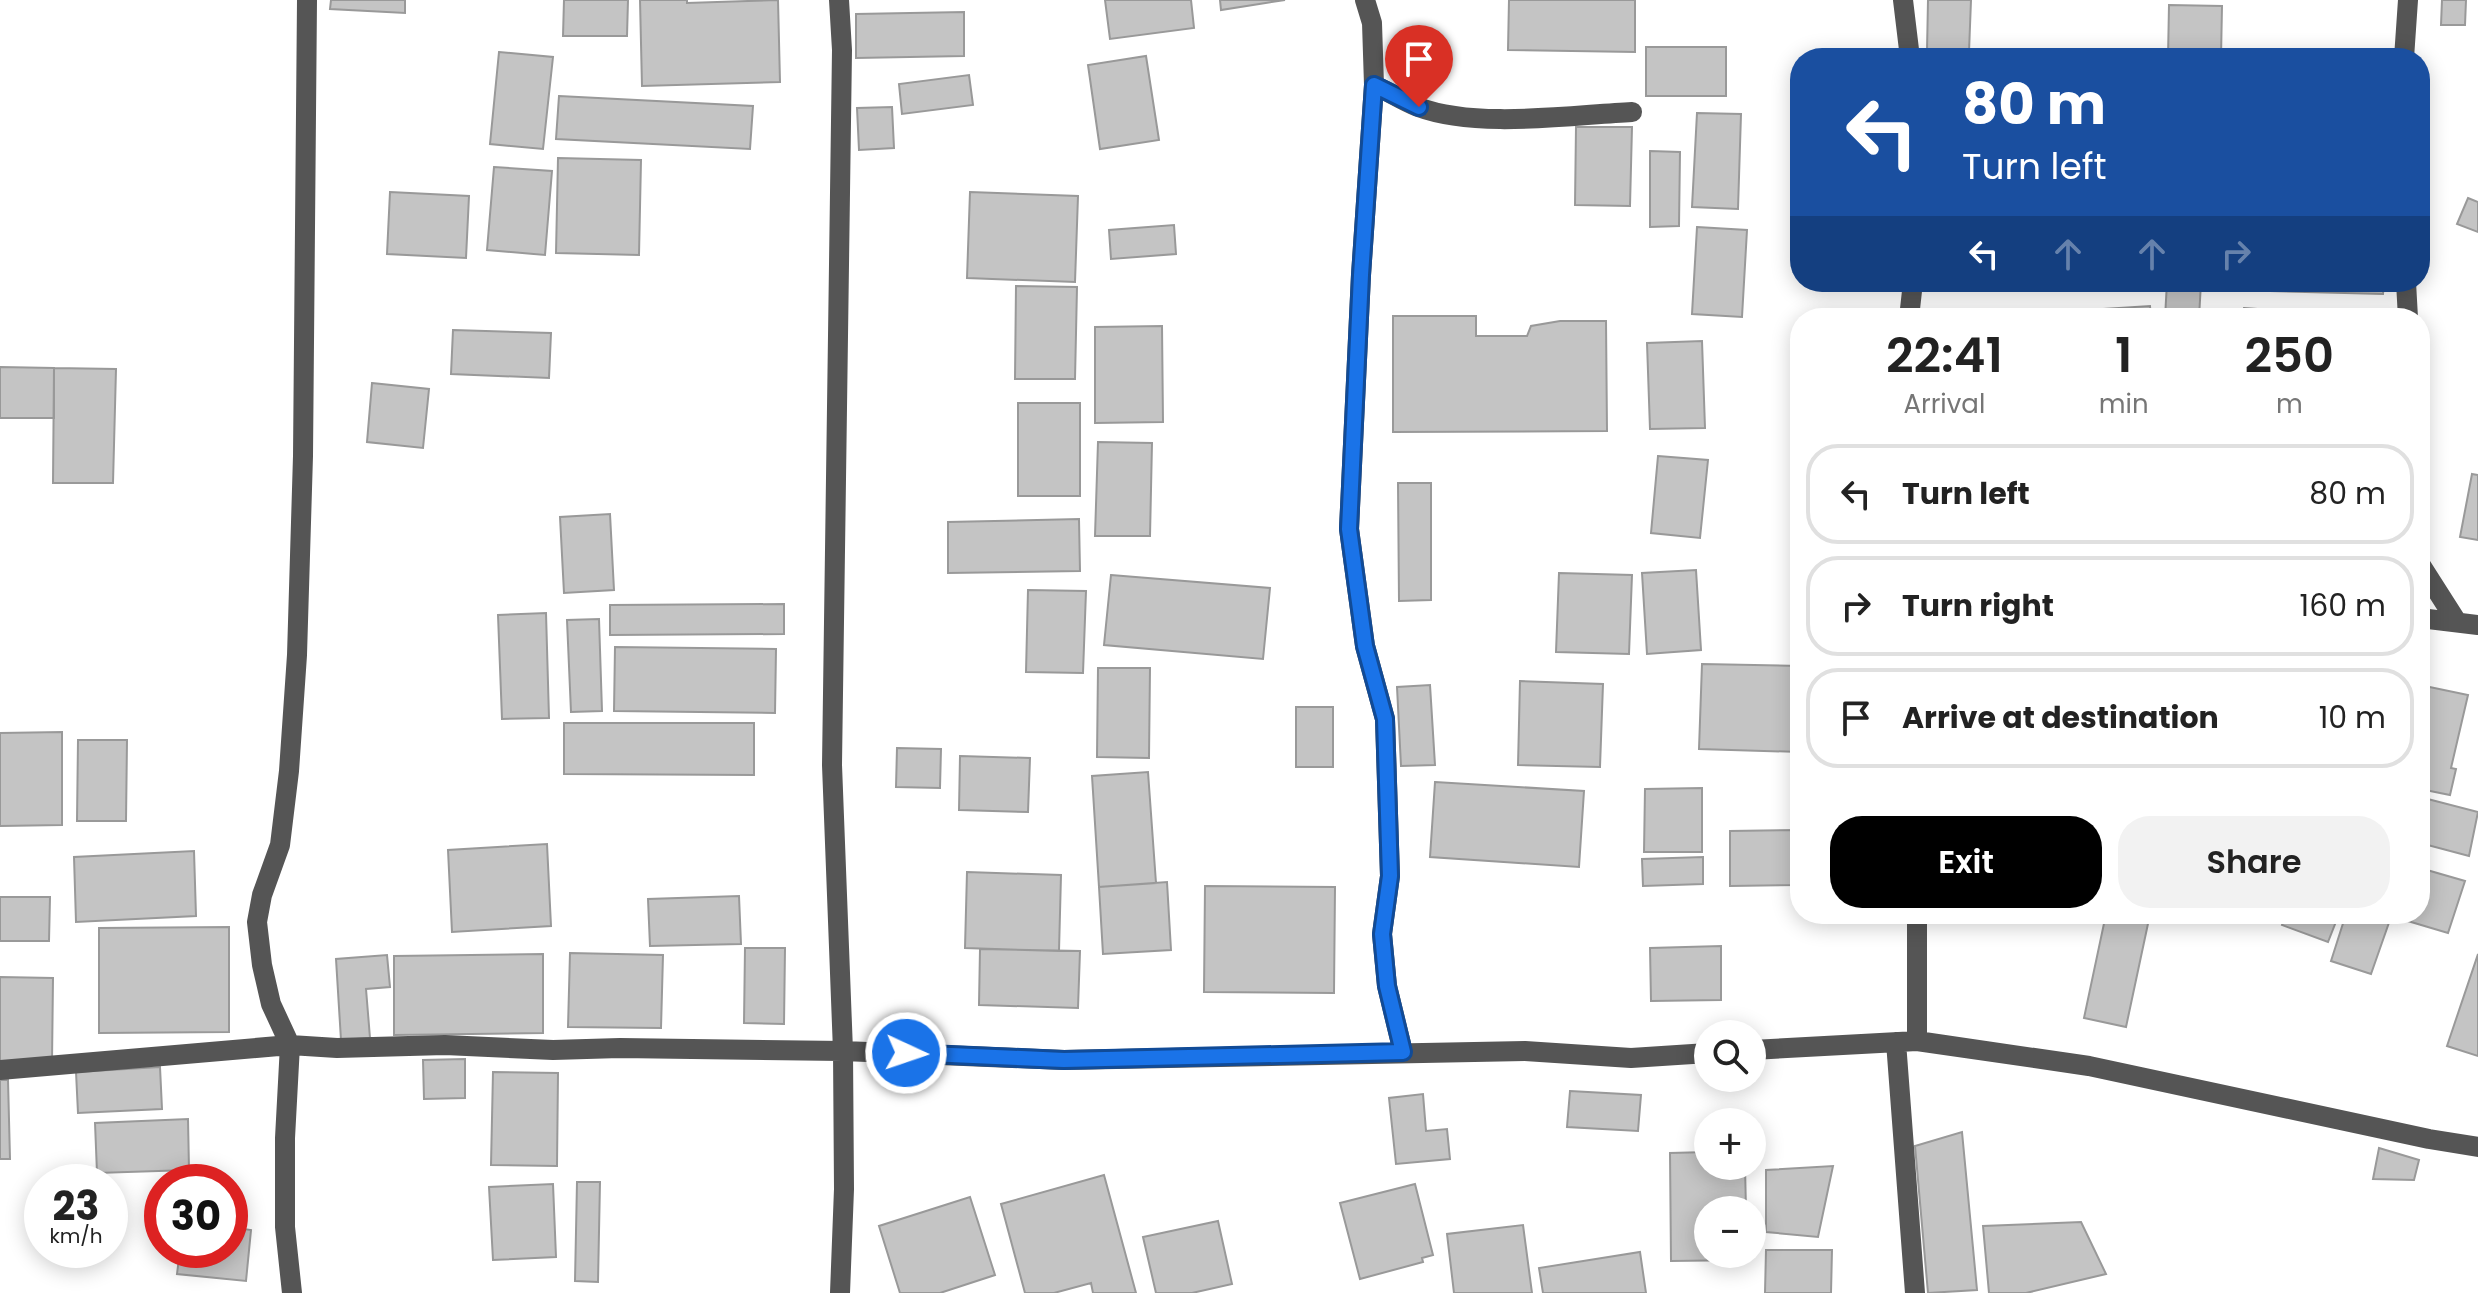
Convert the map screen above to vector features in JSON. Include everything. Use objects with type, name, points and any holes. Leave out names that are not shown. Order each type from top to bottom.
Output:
[{"type":"street","points":[[292,1293],[285,1227],[285,1138],[290,1045],[271,1004],[257,922],[262,895],[280,845],[297,655],[304,425],[307,0]]},
{"type":"street","points":[[839,0],[842,50],[832,765],[843,1051],[844,1189],[840,1293]]},
{"type":"street","points":[[1365,0],[1372,23],[1374,85],[1349,529],[1365,646],[1385,719],[1390,876],[1382,934],[1387,986],[1403,1052]]},
{"type":"street","points":[[1903,0],[1909,48]]},
{"type":"street","points":[[2405,48],[2408,0]]},
{"type":"street","points":[[1374,85],[1419,107],[1466,117],[1632,112]]},
{"type":"street","points":[[2430,576],[2468,624]]},
{"type":"street","points":[[2430,619],[2468,624]]},
{"type":"street","points":[[1917,924],[1917,1041]]},
{"type":"street","points":[[1766,1049],[1917,1041],[2089,1066],[2413,1136],[2478,1147]]},
{"type":"street","points":[[1896,1042],[1915,1293]]},
{"type":"street","points":[[0,1070],[290,1045],[337,1048],[445,1045],[553,1050],[843,1051],[1064,1060],[1403,1052],[1525,1051],[1631,1058],[1694,1054]]},
{"type":"building","points":[[331,0],[405,0],[405,13],[330,9]]},
{"type":"building","points":[[564,0],[628,0],[627,36],[563,36]]},
{"type":"building","points":[[640,0],[687,0],[687,3],[778,0],[780,82],[642,86]]},
{"type":"building","points":[[1105,0],[1191,0],[1194,28],[1110,39]]},
{"type":"building","points":[[1220,0],[1285,0],[1221,10]]},
{"type":"building","points":[[1509,0],[1635,0],[1635,52],[1508,50]]},
{"type":"building","points":[[1928,0],[1971,0],[1969,48],[1927,48]]},
{"type":"building","points":[[2442,0],[2466,0],[2465,25],[2441,25]]},
{"type":"building","points":[[2169,5],[2222,6],[2221,48],[2168,48]]},
{"type":"building","points":[[964,12],[964,56],[856,58],[856,14]]},
{"type":"building","points":[[1646,47],[1726,47],[1726,96],[1646,96]]},
{"type":"building","points":[[499,52],[553,57],[543,149],[490,144]]},
{"type":"building","points":[[1146,56],[1159,140],[1100,149],[1088,65]]},
{"type":"building","points":[[969,75],[973,105],[902,114],[899,84]]},
{"type":"building","points":[[559,96],[753,106],[750,149],[556,139]]},
{"type":"building","points":[[892,107],[894,148],[859,150],[857,108]]},
{"type":"building","points":[[1697,113],[1741,114],[1738,209],[1692,207]]},
{"type":"building","points":[[1576,127],[1632,127],[1630,206],[1575,205]]},
{"type":"building","points":[[1650,151],[1680,152],[1679,226],[1650,227]]},
{"type":"building","points":[[558,158],[641,160],[639,255],[556,253]]},
{"type":"building","points":[[494,167],[552,171],[545,255],[487,250]]},
{"type":"building","points":[[390,192],[469,196],[466,258],[387,254]]},
{"type":"building","points":[[970,192],[1078,196],[1075,282],[967,278]]},
{"type":"building","points":[[2468,198],[2478,202],[2478,232],[2457,224]]},
{"type":"building","points":[[1174,225],[1176,254],[1111,259],[1109,230]]},
{"type":"building","points":[[1697,227],[1747,230],[1742,317],[1692,314]]},
{"type":"building","points":[[1016,286],[1077,287],[1075,379],[1015,379]]},
{"type":"building","points":[[2166,292],[2200,292],[2200,308],[2166,308]]},
{"type":"building","points":[[2308,292],[2383,292],[2383,294]]},
{"type":"building","points":[[1393,316],[1476,316],[1476,336],[1527,336],[1531,326],[1560,321],[1606,321],[1607,431],[1393,432]]},
{"type":"building","points":[[1162,326],[1163,422],[1095,423],[1095,327]]},
{"type":"building","points":[[453,330],[551,333],[549,378],[451,374]]},
{"type":"building","points":[[1702,341],[1705,428],[1650,429],[1647,343]]},
{"type":"building","points":[[0,367],[54,368],[54,418],[0,418]]},
{"type":"building","points":[[54,368],[116,369],[113,483],[53,483]]},
{"type":"building","points":[[372,383],[429,389],[423,448],[367,442]]},
{"type":"building","points":[[1018,403],[1080,403],[1080,496],[1018,496]]},
{"type":"building","points":[[1098,442],[1152,443],[1150,536],[1095,536]]},
{"type":"building","points":[[1658,456],[1708,460],[1700,538],[1651,533]]},
{"type":"building","points":[[2472,474],[2478,475],[2478,540],[2460,537]]},
{"type":"building","points":[[1398,483],[1431,483],[1431,600],[1399,601]]},
{"type":"building","points":[[610,514],[614,590],[564,593],[560,517]]},
{"type":"building","points":[[1079,519],[1080,571],[948,573],[948,522]]},
{"type":"building","points":[[1696,570],[1701,650],[1647,654],[1642,573]]},
{"type":"building","points":[[1559,573],[1632,575],[1629,654],[1556,652]]},
{"type":"building","points":[[1111,575],[1270,588],[1263,659],[1104,645]]},
{"type":"building","points":[[1028,590],[1086,591],[1083,673],[1026,672]]},
{"type":"building","points":[[784,604],[784,634],[610,635],[610,605]]},
{"type":"building","points":[[546,613],[549,718],[502,719],[498,615]]},
{"type":"building","points":[[599,619],[602,711],[571,712],[567,620]]},
{"type":"building","points":[[615,647],[776,649],[775,713],[614,711]]},
{"type":"building","points":[[1702,664],[1790,666],[1790,752],[1699,749]]},
{"type":"building","points":[[1098,668],[1150,668],[1149,758],[1097,757]]},
{"type":"building","points":[[1520,681],[1603,684],[1600,767],[1518,765]]},
{"type":"building","points":[[1430,685],[1435,765],[1401,766],[1397,687]]},
{"type":"building","points":[[2430,687],[2468,695],[2451,768],[2456,769],[2450,795],[2430,791]]},
{"type":"building","points":[[1296,707],[1333,707],[1333,767],[1296,767]]},
{"type":"building","points":[[564,723],[754,723],[754,775],[564,774]]},
{"type":"building","points":[[62,732],[62,825],[0,826],[0,733]]},
{"type":"building","points":[[78,740],[127,740],[126,821],[77,821]]},
{"type":"building","points":[[897,748],[941,749],[940,788],[896,787]]},
{"type":"building","points":[[960,756],[1030,758],[1028,812],[959,810]]},
{"type":"building","points":[[1148,772],[1156,883],[1099,887],[1092,776]]},
{"type":"building","points":[[1435,782],[1584,791],[1579,867],[1430,857]]},
{"type":"building","points":[[1702,788],[1702,852],[1644,852],[1645,789]]},
{"type":"building","points":[[2430,800],[2478,812],[2469,856],[2430,846]]},
{"type":"building","points":[[1790,830],[1790,885],[1730,886],[1730,831]]},
{"type":"building","points":[[547,844],[551,926],[452,932],[448,850]]},
{"type":"building","points":[[194,851],[196,916],[76,922],[74,857]]},
{"type":"building","points":[[1703,857],[1703,884],[1643,886],[1642,859]]},
{"type":"building","points":[[2430,871],[2465,881],[2448,933],[2418,924],[2430,924]]},
{"type":"building","points":[[967,872],[1061,875],[1059,951],[965,948]]},
{"type":"building","points":[[1167,882],[1171,950],[1103,954],[1099,887]]},
{"type":"building","points":[[1205,886],[1335,887],[1334,993],[1204,992]]},
{"type":"building","points":[[739,896],[741,944],[650,946],[648,899]]},
{"type":"building","points":[[0,897],[50,897],[49,941],[0,941]]},
{"type":"building","points":[[2104,924],[2148,924],[2126,1027],[2084,1018]]},
{"type":"building","points":[[2282,924],[2335,924],[2328,942]]},
{"type":"building","points":[[2343,924],[2388,924],[2371,974],[2331,961]]},
{"type":"building","points":[[229,927],[229,1032],[99,1033],[99,928]]},
{"type":"building","points":[[1721,946],[1721,1000],[1651,1001],[1650,948]]},
{"type":"building","points":[[745,948],[785,948],[784,1024],[744,1023]]},
{"type":"building","points":[[980,949],[1080,951],[1078,1008],[979,1005]]},
{"type":"building","points":[[570,953],[663,955],[661,1028],[568,1027]]},
{"type":"building","points":[[543,954],[543,1033],[394,1035],[394,956]]},
{"type":"building","points":[[2478,954],[2478,1056],[2447,1046]]},
{"type":"building","points":[[387,955],[390,987],[366,989],[370,1038],[341,1040],[336,959]]},
{"type":"building","points":[[0,977],[53,978],[52,1062],[0,1062]]},
{"type":"building","points":[[465,1059],[465,1098],[424,1099],[423,1060]]},
{"type":"building","points":[[160,1067],[162,1109],[78,1113],[76,1072]]},
{"type":"building","points":[[493,1072],[558,1073],[557,1166],[491,1165]]},
{"type":"building","points":[[0,1080],[8,1080],[10,1159],[0,1159]]},
{"type":"building","points":[[1570,1091],[1641,1095],[1638,1131],[1567,1127]]},
{"type":"building","points":[[1423,1094],[1426,1131],[1447,1129],[1450,1159],[1396,1164],[1389,1098]]},
{"type":"building","points":[[188,1119],[189,1164],[144,1164],[144,1171],[128,1172],[128,1164],[97,1164],[95,1123]]},
{"type":"building","points":[[1962,1132],[1977,1290],[1928,1293],[1915,1146]]},
{"type":"building","points":[[2379,1148],[2419,1160],[2414,1180],[2373,1179]]},
{"type":"building","points":[[1694,1152],[1694,1180],[1745,1180],[1746,1196],[1694,1196],[1694,1261],[1671,1261],[1670,1153]]},
{"type":"building","points":[[1833,1166],[1818,1237],[1766,1232],[1766,1170]]},
{"type":"building","points":[[1104,1175],[1136,1293],[1093,1293],[1091,1283],[1054,1293],[1025,1293],[1001,1204]]},
{"type":"building","points":[[577,1182],[600,1182],[598,1282],[575,1281]]},
{"type":"building","points":[[553,1184],[556,1257],[493,1260],[489,1187]]},
{"type":"building","points":[[1415,1184],[1433,1255],[1422,1258],[1423,1262],[1360,1279],[1340,1203]]},
{"type":"building","points":[[970,1197],[995,1275],[940,1293],[900,1293],[879,1226]]},
{"type":"building","points":[[1218,1221],[1232,1284],[1192,1293],[1156,1293],[1143,1237]]},
{"type":"building","points":[[2081,1222],[2106,1274],[2026,1293],[1989,1293],[1983,1226]]},
{"type":"building","points":[[1523,1225],[1532,1293],[1454,1293],[1447,1234]]},
{"type":"building","points":[[248,1230],[251,1230],[248,1261]]},
{"type":"building","points":[[1766,1250],[1832,1250],[1831,1293],[1765,1293]]},
{"type":"building","points":[[1640,1252],[1646,1293],[1543,1293],[1539,1268]]},
{"type":"building","points":[[178,1268],[247,1268],[246,1281],[177,1274]]},
{"type":"route","points":[[906,1053],[1064,1060],[1403,1052],[1387,986],[1382,934],[1390,876],[1385,719],[1365,646],[1349,529],[1374,85],[1419,107]]}]
